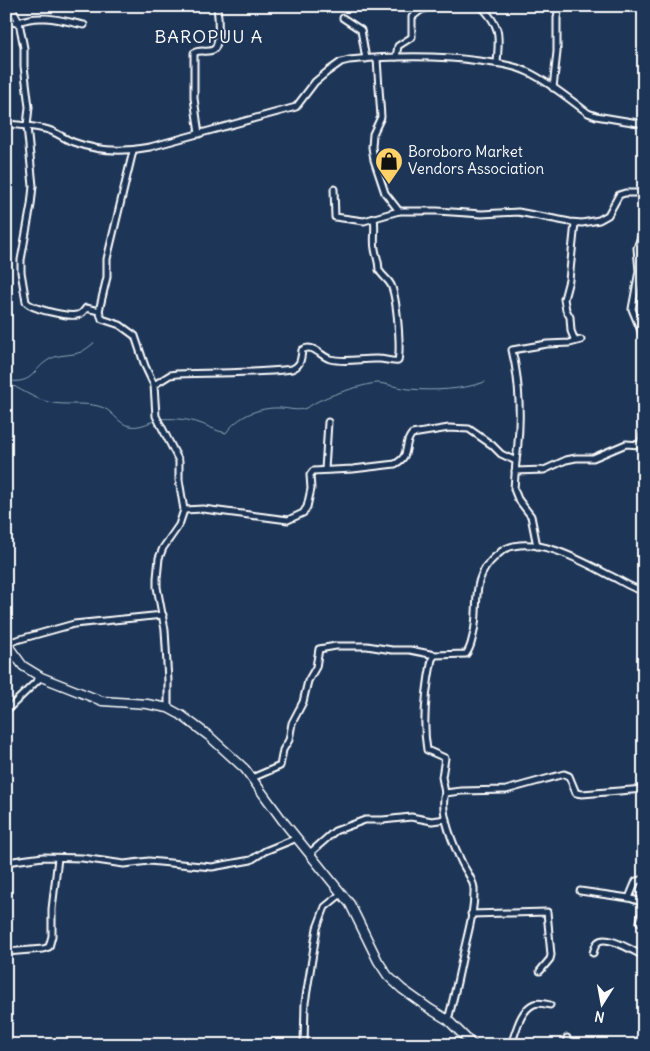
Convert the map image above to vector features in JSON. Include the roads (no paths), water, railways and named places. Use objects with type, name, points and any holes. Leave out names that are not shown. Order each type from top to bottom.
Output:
[{"type":"street","points":[[11,6],[19,22],[24,48],[24,66],[29,107],[27,126],[33,186],[21,260],[26,302],[35,309],[74,316],[82,314],[86,308],[99,312]]},
{"type":"street","points":[[199,134],[194,98],[194,53],[196,51],[214,50],[217,47],[217,6]]},
{"type":"street","points":[[396,57],[398,46],[412,36],[412,17],[421,10],[436,6]]},
{"type":"street","points":[[481,6],[498,28],[497,63]]},
{"type":"street","points":[[553,88],[557,52],[557,18],[562,6]]},
{"type":"street","points":[[6,23],[51,18],[84,25]]},
{"type":"street","points":[[343,18],[361,30],[366,59]]},
{"type":"street","points":[[6,124],[47,130],[73,142],[105,149],[133,150],[296,107],[315,82],[342,62],[396,57],[451,58],[497,63],[530,72],[588,113],[644,124]]},
{"type":"street","points":[[377,58],[381,117],[373,134],[372,147],[374,160],[385,192],[399,211]]},
{"type":"street","points":[[133,150],[107,260],[107,277],[99,316],[102,319],[120,325],[134,336],[154,385],[156,416],[179,461],[184,510],[179,525],[166,543],[159,558],[157,587],[163,615],[168,708]]},
{"type":"street","points":[[334,189],[335,217],[364,221],[399,211],[438,211],[482,214],[518,212],[575,223],[599,220],[608,215],[617,196],[620,194],[644,193]]},
{"type":"street","points":[[154,385],[170,375],[177,374],[254,373],[292,369],[300,362],[304,348],[316,349],[320,354],[333,359],[378,359],[396,362],[398,360],[398,330],[395,302],[391,285],[378,270],[379,262],[374,249],[376,232],[374,218]]},
{"type":"street","points":[[537,546],[531,516],[515,495],[513,482],[519,443],[519,398],[518,377],[512,350],[578,340],[571,331],[570,318],[564,299],[569,280],[575,223]]},
{"type":"street","points":[[644,228],[638,248],[639,271],[632,309],[644,338]]},
{"type":"street","points":[[325,470],[328,422]]},
{"type":"street","points":[[184,510],[197,508],[288,520],[303,513],[306,507],[310,488],[310,475],[313,470],[353,469],[394,464],[400,461],[406,453],[408,440],[412,434],[449,428],[474,431],[501,454],[516,461]]},
{"type":"street","points":[[515,471],[544,470],[566,460],[593,458],[626,444],[640,445],[644,430]]},
{"type":"street","points":[[252,778],[280,766],[283,750],[289,740],[292,723],[303,702],[308,681],[316,666],[319,649],[336,646],[368,646],[392,650],[410,650],[435,655],[466,654],[470,649],[476,628],[476,592],[482,572],[490,561],[505,549],[524,545],[560,552],[632,588],[644,591]]},
{"type":"street","points":[[163,615],[74,624],[6,643],[23,666],[41,678],[102,702],[147,704],[168,708],[181,715],[209,736],[238,762],[252,778],[350,904],[388,976],[430,1010],[448,1020],[473,1045]]},
{"type":"street","points":[[435,655],[429,671],[424,726],[427,750],[445,758],[442,777],[444,794],[442,800],[446,819],[458,853],[473,884],[471,914],[457,986],[448,1020]]},
{"type":"street","points":[[6,710],[41,678]]},
{"type":"street","points":[[444,794],[461,791],[506,790],[564,774],[569,776],[576,793],[644,789]]},
{"type":"street","points":[[310,853],[335,831],[365,820],[411,817],[432,821],[446,819]]},
{"type":"street","points":[[6,862],[43,857],[82,858],[124,864],[149,861],[212,867],[251,860],[265,851],[297,838]]},
{"type":"street","points":[[6,952],[49,947],[52,936],[52,909],[58,858]]},
{"type":"street","points":[[629,898],[636,882],[644,880]]},
{"type":"street","points":[[580,891],[629,898],[644,903],[640,922],[644,924]]},
{"type":"street","points":[[304,1045],[305,1004],[317,928],[323,910],[331,901],[342,894]]},
{"type":"street","points":[[471,914],[548,912],[551,955],[540,971]]},
{"type":"street","points":[[592,953],[597,942],[602,940],[612,941],[644,956]]},
{"type":"street","points":[[511,1045],[521,1019],[533,1004],[550,1005]]},
{"type":"street","points":[[566,1045],[567,1038]]},
{"type":"waterway","points":[[7,381],[28,378],[50,359],[81,352],[94,343]]},
{"type":"waterway","points":[[6,382],[48,402],[86,404],[103,408],[126,425],[140,426],[156,420]]},
{"type":"waterway","points":[[160,419],[192,421],[226,433],[243,417],[257,411],[272,408],[303,409],[334,394],[373,383],[409,389],[438,390],[467,387],[485,382]]},
{"type":"place","name":"Boroboro Market Vendors Association","points":[[389,185]]},
{"type":"district","name":"BAROPUU A","points":[[209,37]]}]
